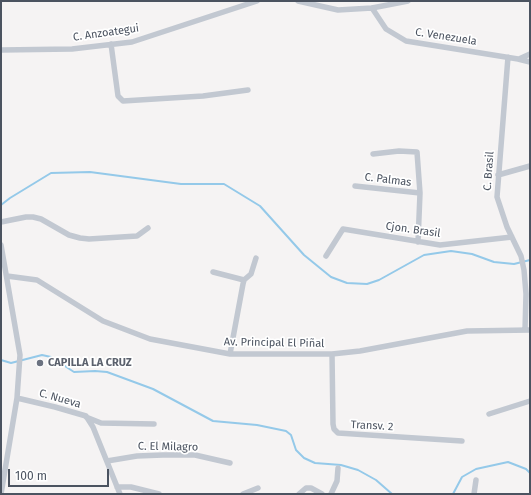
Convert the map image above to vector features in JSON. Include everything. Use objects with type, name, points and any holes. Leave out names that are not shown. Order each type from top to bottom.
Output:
[{"type":"street","name":"C. Anzoategui","points":[[1,50],[72,49],[132,42],[257,1]]},
{"type":"street","points":[[298,1],[338,10],[372,8],[408,1]]},
{"type":"street","points":[[353,8],[355,1]]},
{"type":"street","name":"C. Venezuela","points":[[372,8],[386,29],[406,41],[508,57],[530,62]]},
{"type":"street","points":[[111,44],[118,96],[123,101],[203,96],[248,90]]},
{"type":"street","points":[[518,59],[530,54]]},
{"type":"street","name":"C. Brasil","points":[[508,57],[497,197],[507,227],[522,258],[528,330]]},
{"type":"street","points":[[373,154],[399,151],[417,152],[420,194],[418,242]]},
{"type":"street","points":[[498,175],[530,166]]},
{"type":"street","name":"C. Palmas","points":[[355,186],[420,194]]},
{"type":"street","points":[[1,222],[33,217],[41,219],[69,235],[89,239],[137,236],[148,228]]},
{"type":"street","name":"Cjon. Brasil","points":[[326,256],[343,229],[440,245],[512,237]]},
{"type":"street","points":[[1,245],[20,356],[17,398],[1,494]]},
{"type":"street","points":[[230,354],[244,280],[251,274],[256,258]]},
{"type":"street","points":[[213,272],[244,280]]},
{"type":"street","name":"Av. Principal El Piñal","points":[[7,276],[37,280],[103,321],[150,339],[230,354],[332,354],[360,351],[467,331],[528,330]]},
{"type":"street","name":"Transv. 2","points":[[332,354],[333,424],[334,429],[338,433],[462,441]]},
{"type":"street","name":"C. Nueva","points":[[17,398],[86,416],[93,427],[120,494]]},
{"type":"street","points":[[489,414],[530,401]]},
{"type":"street","points":[[86,416],[101,423],[154,424]]},
{"type":"street","name":"C. El Milagro","points":[[107,461],[137,456],[163,454],[195,455],[230,462]]},
{"type":"street","points":[[331,494],[337,481],[338,468]]},
{"type":"street","points":[[474,494],[476,480]]},
{"type":"street","points":[[117,487],[131,487],[158,494]]},
{"type":"street","points":[[243,494],[258,488]]},
{"type":"street","points":[[299,494],[306,488],[311,488],[322,494]]},
{"type":"waterway","points":[[1,205],[51,173],[90,172],[181,184],[224,184],[260,206],[304,255],[331,277],[347,283],[367,284],[379,280],[424,255],[451,251],[472,254],[494,262],[514,264],[530,260]]},
{"type":"waterway","points":[[1,360],[11,363],[42,355],[51,357],[74,372],[107,372],[153,389],[213,421],[257,425],[286,431],[291,435],[296,450],[304,458],[315,463],[341,465],[358,470],[376,480],[392,494]]},
{"type":"waterway","points":[[453,494],[462,477],[476,469],[508,462],[526,469],[530,473]]},
{"type":"place","name":"CAPILLA LA CRUZ","points":[[40,363]]}]
